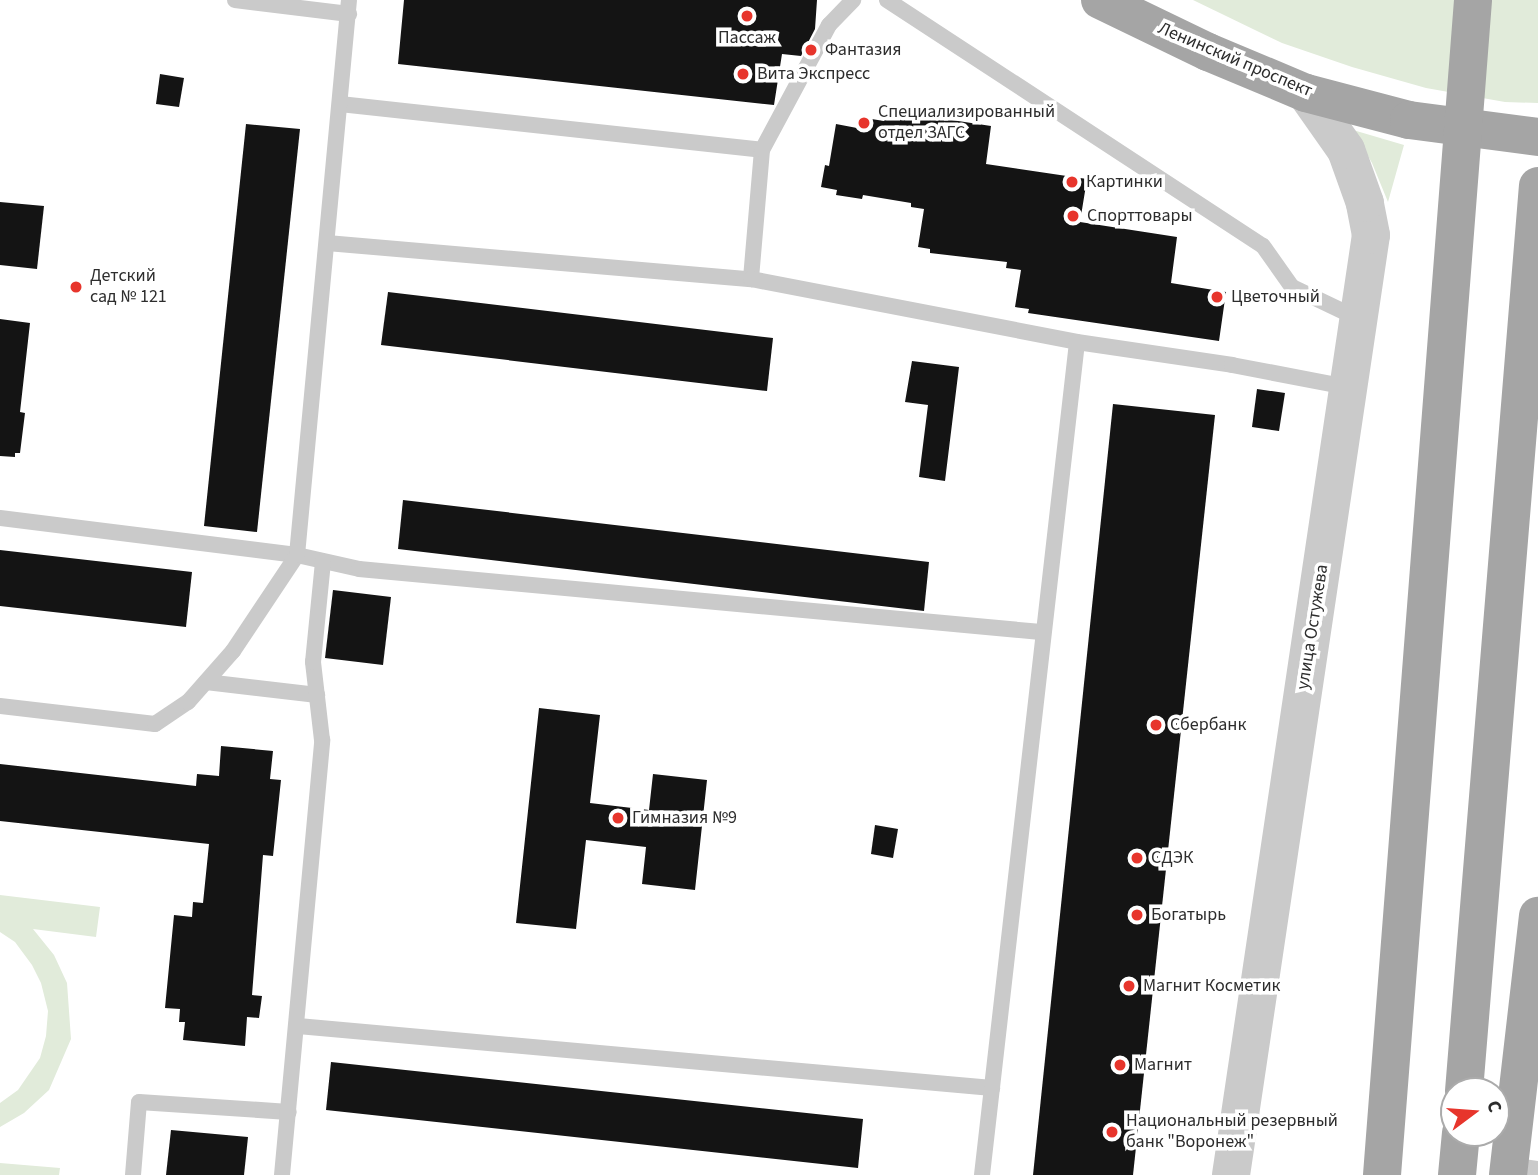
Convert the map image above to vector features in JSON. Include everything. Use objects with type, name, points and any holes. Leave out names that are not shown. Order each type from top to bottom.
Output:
[{"type":"main road","points":[[1382,1175],[1473,0]]},
{"type":"main road","name":"Ленинский проспект","points":[[1107,2],[1208,52],[1306,93],[1409,120],[1538,137]]},
{"type":"main road","points":[[1465,1077],[1538,186]]},
{"type":"main road","points":[[1519,1170],[1538,916]]},
{"type":"main road","points":[[1457,1175],[1460,1147]]},
{"type":"street","name":"улица Остужева","points":[[1231,1175],[1371,235],[1366,203],[1346,150],[1306,93]]},
{"type":"lane","points":[[0,706],[155,724],[188,702],[233,651],[297,555],[349,7],[235,0]]},
{"type":"lane","points":[[751,279],[762,150],[829,24],[853,0]]},
{"type":"lane","points":[[887,0],[1263,246],[1292,287],[1357,318]]},
{"type":"lane","points":[[340,104],[762,150]]},
{"type":"lane","points":[[327,243],[751,279],[1077,342],[1232,365],[1337,386]]},
{"type":"lane","points":[[982,1175],[1041,632],[1077,342]]},
{"type":"lane","points":[[0,518],[297,555],[359,569],[1041,632]]},
{"type":"lane","points":[[282,1175],[298,1026],[322,740],[313,662],[323,561]]},
{"type":"lane","points":[[206,682],[317,695]]},
{"type":"lane","points":[[298,1026],[992,1088]]},
{"type":"lane","points":[[133,1175],[139,1101],[289,1112]]},
{"type":"green space","points":[[1193,0],[1538,0],[1538,103],[1505,102],[1426,88],[1352,67],[1282,43]]},
{"type":"green space","points":[[1353,130],[1404,145],[1388,202],[1372,163]]},
{"type":"green space","points":[[0,895],[100,907],[96,937],[33,929],[54,955],[67,983],[71,1039],[49,1090],[24,1113],[0,1127],[0,1103],[18,1090],[40,1058],[46,1036],[48,1011],[41,983],[32,965],[15,942],[0,932]]},
{"type":"green space","points":[[0,1163],[60,1168],[59,1175],[0,1175]]},
{"type":"building","points":[[404,0],[817,0],[815,29],[801,56],[782,54],[774,105],[398,64]]},
{"type":"building","points":[[160,74],[184,78],[179,107],[156,104]]},
{"type":"building","points":[[886,110],[991,126],[986,164],[1087,179],[1080,222],[1177,237],[1171,283],[1226,292],[1219,341],[1028,313],[1029,309],[1015,307],[1021,270],[1006,268],[1007,262],[930,253],[930,249],[918,247],[924,209],[911,207],[911,203],[863,195],[862,199],[836,195],[837,190],[821,187],[825,165],[829,166],[836,124],[857,128],[859,117],[884,121]]},
{"type":"building","points":[[246,124],[300,129],[257,532],[204,526]]},
{"type":"building","points":[[0,202],[44,206],[37,269],[0,265]]},
{"type":"building","points":[[388,292],[773,338],[767,391],[381,345]]},
{"type":"building","points":[[0,319],[30,323],[20,412],[25,413],[20,453],[15,453],[15,457],[0,456]]},
{"type":"building","points":[[912,361],[959,367],[945,481],[919,477],[928,405],[905,402]]},
{"type":"building","points":[[1257,389],[1285,393],[1279,431],[1252,427]]},
{"type":"building","points":[[1113,404],[1215,415],[1133,1175],[1033,1175]]},
{"type":"building","points":[[403,500],[929,562],[924,611],[398,549]]},
{"type":"building","points":[[0,550],[192,572],[186,627],[0,606]]},
{"type":"building","points":[[333,590],[391,597],[383,665],[325,658]]},
{"type":"building","points":[[539,708],[600,715],[590,803],[649,810],[653,774],[707,780],[695,890],[642,884],[646,847],[586,840],[576,929],[516,923]]},
{"type":"building","points":[[221,746],[273,751],[270,779],[281,780],[273,856],[263,855],[252,995],[262,996],[259,1018],[247,1017],[245,1046],[183,1040],[185,1022],[179,1022],[180,1009],[165,1008],[174,915],[192,917],[193,902],[203,903],[209,844],[0,821],[0,764],[196,786],[197,774],[219,776]]},
{"type":"building","points":[[875,825],[898,829],[893,858],[871,854]]},
{"type":"building","points":[[331,1062],[863,1119],[858,1168],[326,1110]]},
{"type":"building","points":[[171,1130],[248,1137],[244,1175],[166,1175]]},
{"type":"place","name":"Пассаж","points":[[747,16]]},
{"type":"place","name":"Фантазия","points":[[811,50]]},
{"type":"place","name":"Вита Экспресс","points":[[743,74]]},
{"type":"place","name":"Специализированный отдел ЗАГС","points":[[864,123]]},
{"type":"place","name":"Картинки","points":[[1072,182]]},
{"type":"place","name":"Спорттовары","points":[[1073,216]]},
{"type":"place","name":"Детский сад № 121","points":[[76,287]]},
{"type":"place","name":"Цветочный","points":[[1217,297]]},
{"type":"place","name":"Сбербанк","points":[[1156,725]]},
{"type":"place","name":"Гимназия №9","points":[[618,818]]},
{"type":"place","name":"СДЭК","points":[[1137,858]]},
{"type":"place","name":"Богатырь","points":[[1137,915]]},
{"type":"place","name":"Магнит Косметик","points":[[1129,986]]},
{"type":"place","name":"Магнит","points":[[1120,1065]]},
{"type":"place","name":"Национальный резервный банк \"Воронеж\"","points":[[1112,1132]]}]
